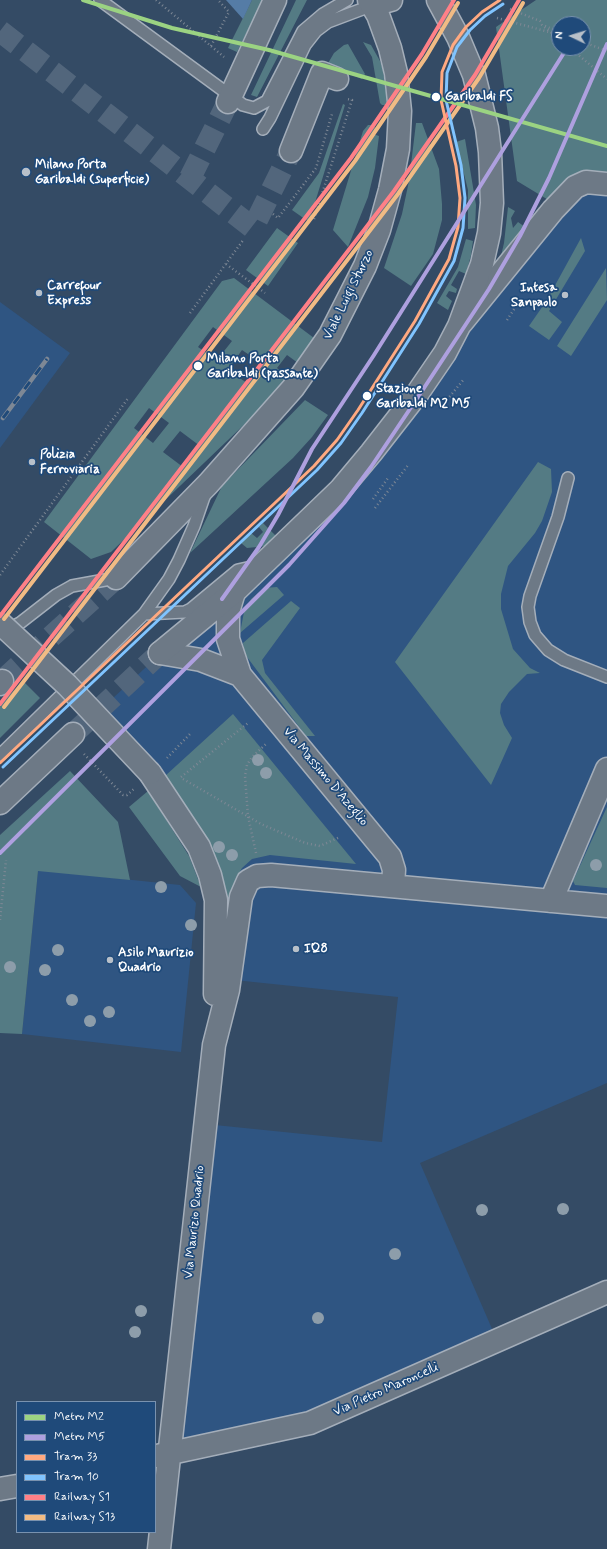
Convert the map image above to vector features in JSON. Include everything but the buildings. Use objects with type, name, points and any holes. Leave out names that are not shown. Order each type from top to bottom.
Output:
[{"type":"street","points":[[229,99],[275,0]]},
{"type":"street","points":[[234,592],[340,490],[372,454],[421,390],[445,353],[459,326],[482,264],[489,233],[492,203],[490,152],[486,128],[474,75],[458,37],[438,0]]},
{"type":"street","name":"Viale Luigi Sturzo","points":[[116,578],[208,484],[276,409],[319,352],[355,288],[379,230],[390,190],[398,149],[400,111],[396,73],[378,2]]},
{"type":"street","points":[[291,150],[322,73],[341,89]]},
{"type":"street","points":[[459,326],[553,210],[575,187],[586,182],[607,184]]},
{"type":"street","name":"Via Massimo D'Azeglio","points":[[234,592],[160,653],[201,660],[240,675]]},
{"type":"street","name":"Via Massimo D'Azeglio","points":[[234,592],[228,612],[228,639],[240,675],[390,857],[394,870],[393,886]]},
{"type":"street","points":[[0,623],[157,766],[199,846],[210,875],[216,900],[217,939],[214,1045]]},
{"type":"street","points":[[0,803],[73,734]]},
{"type":"street","points":[[551,902],[607,769]]},
{"type":"street","name":"Via Maurizio Quadrio","points":[[159,1549],[162,1455],[214,1045],[228,990],[241,897],[248,881],[257,876],[285,876],[393,886]]},
{"type":"street","points":[[393,886],[551,902],[607,906]]},
{"type":"street","name":"Via Pietro Maroncelli","points":[[162,1455],[310,1423],[607,1292]]},
{"type":"street","points":[[0,1490],[16,1486]]},
{"type":"lane","points":[[100,0],[229,99],[247,107],[254,108],[267,101],[303,31],[323,14],[347,0]]},
{"type":"lane","points":[[263,129],[270,118],[304,45],[313,34],[328,22],[378,2]]},
{"type":"lane","points":[[568,478],[558,517],[530,596],[528,607],[530,622],[535,635],[548,650],[564,660],[607,677]]},
{"type":"lane","name":"Viale Luigi Sturzo","points":[[0,755],[144,614],[169,579],[179,560],[194,526],[208,484]]},
{"type":"lane","points":[[144,614],[185,612],[191,609],[238,570],[250,566],[260,566]]},
{"type":"lane","points":[[0,633],[20,623],[56,595],[72,586],[116,578]]},
{"type":"path","points":[[156,0],[242,71]]},
{"type":"path","points":[[211,46],[229,12],[218,0]]},
{"type":"path","points":[[510,9],[540,20],[542,25],[551,31]]},
{"type":"path","points":[[497,18],[551,32]]},
{"type":"path","points":[[542,25],[551,29]]},
{"type":"path","points":[[591,45],[607,51]]},
{"type":"path","points":[[580,56],[607,79]]},
{"type":"path","points":[[314,219],[352,100],[341,89]]},
{"type":"path","points":[[272,214],[278,218],[316,168],[334,110]]},
{"type":"path","points":[[190,313],[244,239]]},
{"type":"path","points":[[226,264],[265,293]]},
{"type":"path","points":[[506,320],[522,297]]},
{"type":"path","points":[[447,400],[464,379]]},
{"type":"path","points":[[0,575],[129,397]]},
{"type":"path","points":[[375,508],[409,464]]},
{"type":"path","points":[[372,499],[388,478]]},
{"type":"path","points":[[248,723],[180,778],[248,816],[305,843],[320,846],[340,837]]},
{"type":"path","points":[[157,766],[190,734]]},
{"type":"path","points":[[257,857],[248,816],[245,776],[247,765],[252,757],[266,744]]},
{"type":"path","points":[[84,754],[123,794]]},
{"type":"path","points":[[0,920],[6,860]]},
{"type":"shaded area","points":[[226,0],[252,0],[243,19]]},
{"type":"shaded area","points":[[607,185],[607,1083],[420,1163],[496,1338],[310,1423],[170,1453],[205,1124],[382,1142],[398,997],[215,978],[212,875],[96,714],[160,654],[341,493],[576,188]]},
{"type":"shaded area","points":[[0,302],[70,353],[0,448]]},
{"type":"shaded area","name":"Asilo Maurizio Quadrio","points":[[38,870],[180,885],[196,903],[181,1052],[22,1034]]},
{"type":"green space","points":[[252,0],[263,0],[237,52],[228,48]]},
{"type":"green space","points":[[296,0],[307,0],[257,97],[251,95]]},
{"type":"green space","points":[[536,0],[607,0],[607,174],[550,201],[517,181],[496,27]]},
{"type":"green space","points":[[363,42],[371,45],[380,61],[383,70],[388,105],[382,105],[380,103],[372,57]]},
{"type":"green space","points":[[348,44],[365,74],[362,79],[327,65],[334,53],[344,45]]},
{"type":"green space","points":[[343,104],[345,105],[309,222],[292,210],[319,173]]},
{"type":"green space","points":[[416,123],[422,123],[439,169],[442,220],[433,254],[411,286],[384,268],[402,214],[409,181]]},
{"type":"green space","points":[[368,125],[372,125],[376,128],[373,134],[379,136],[375,168],[368,197],[348,247],[333,230],[363,131]]},
{"type":"green space","points":[[465,139],[476,205],[475,228],[468,229],[468,190],[456,142]]},
{"type":"green space","points":[[508,207],[515,211],[511,218],[513,228],[518,222],[525,227],[539,207],[544,211],[498,269],[504,243]]},
{"type":"green space","points":[[277,228],[298,243],[268,286],[246,270]]},
{"type":"green space","points":[[581,238],[585,251],[549,311],[562,322],[549,340],[529,326],[547,300]]},
{"type":"green space","points":[[466,239],[473,241],[471,255],[466,274],[459,271],[451,285],[457,289],[456,293],[449,291],[446,296],[452,301],[448,310],[437,303],[458,267]]},
{"type":"green space","points":[[606,268],[607,300],[571,356],[557,346]]},
{"type":"green space","points":[[234,278],[314,338],[298,363],[287,355],[277,368],[288,377],[251,418],[111,552],[91,559],[44,522],[222,281]],"holes":[[[213,327],[232,341],[217,360],[198,347]],[[242,350],[261,363],[247,383],[228,370]],[[149,408],[169,423],[153,443],[134,428]],[[180,431],[200,446],[183,467],[163,452]]]},
{"type":"green space","points":[[305,400],[328,415],[312,437],[293,458],[190,553],[222,486]]},
{"type":"green space","points":[[538,462],[551,469],[552,492],[542,521],[535,533],[508,566],[501,594],[501,609],[513,649],[530,668],[540,673],[527,674],[509,692],[501,704],[500,713],[504,725],[512,738],[491,785],[395,662]]},
{"type":"green space","points":[[263,523],[276,536],[267,546],[247,548],[241,543],[251,533],[257,538],[263,532],[259,527]]},
{"type":"green space","points":[[277,587],[284,595],[240,633],[244,612],[251,599],[264,588]]},
{"type":"green space","points":[[291,601],[300,608],[262,660],[265,673],[315,736],[306,736],[244,653],[243,643]]},
{"type":"green space","points":[[23,681],[40,698],[0,738],[0,704]]},
{"type":"green space","points":[[233,714],[356,864],[270,855],[252,859],[242,868],[236,879],[233,897],[227,908],[223,877],[217,861],[165,776]]},
{"type":"green space","points":[[70,771],[118,822],[130,880],[38,871],[22,1034],[0,1033],[0,835]]},
{"type":"green space","points":[[148,791],[189,856],[201,887],[180,876],[129,807]]},
{"type":"green space","points":[[607,807],[607,888],[575,885],[573,881]]},
{"type":"tunnel","points":[[0,31],[253,228],[291,151]]},
{"type":"tunnel","points":[[190,178],[228,102]]},
{"type":"tunnel","points":[[2,681],[116,578]]},
{"type":"tunnel","points":[[73,734],[160,653]]},
{"type":"railway","points":[[3,418],[47,359]]},
{"type":"metro line","name":"M2","points":[[83,0],[172,28],[269,50],[607,146]]},
{"type":"metro line","name":"M5","points":[[0,853],[289,565],[344,503],[371,467],[424,388],[489,289],[520,236],[549,178],[607,44]]},
{"type":"metro line","name":"M5","points":[[222,599],[259,547],[278,515],[312,449],[374,355],[562,56]]},
{"type":"tram line","name":"33","points":[[0,763],[314,466],[337,440],[358,410],[415,321],[449,259],[458,227],[460,198],[456,166],[441,100],[442,72],[453,45],[466,27],[482,12],[500,0]]},
{"type":"tram line","name":"10","points":[[3,767],[317,470],[341,443],[362,413],[419,324],[454,261],[463,228],[465,198],[461,165],[446,100],[447,73],[457,47],[470,30],[485,16],[503,4]]},
{"type":"rail line","name":"S1","points":[[0,616],[351,158],[422,54],[454,0]]},
{"type":"rail line","name":"S1","points":[[0,704],[394,191],[475,75],[519,0]]},
{"type":"rail line","name":"S13","points":[[4,619],[355,161],[426,57],[458,3]]},
{"type":"rail line","name":"S13","points":[[4,707],[398,194],[479,78],[523,3]]},
{"type":"place","name":"Garibaldi FS","points":[[436,97]]},
{"type":"place","name":"Milano Porta Garibaldi (superficie)","points":[[26,172]]},
{"type":"place","name":"Carrefour Express","points":[[39,293]]},
{"type":"place","name":"Intesa Sanpaolo","points":[[565,295]]},
{"type":"place","name":"Milano Porta Garibaldi (passante)","points":[[198,366]]},
{"type":"place","name":"Stazione Garibaldi M2 M5","points":[[367,396]]},
{"type":"place","name":"Polizia Ferroviaria","points":[[32,462]]},
{"type":"place","name":"IQ8","points":[[296,949]]},
{"type":"place","name":"Asilo Maurizio Quadrio","points":[[110,960]]}]
